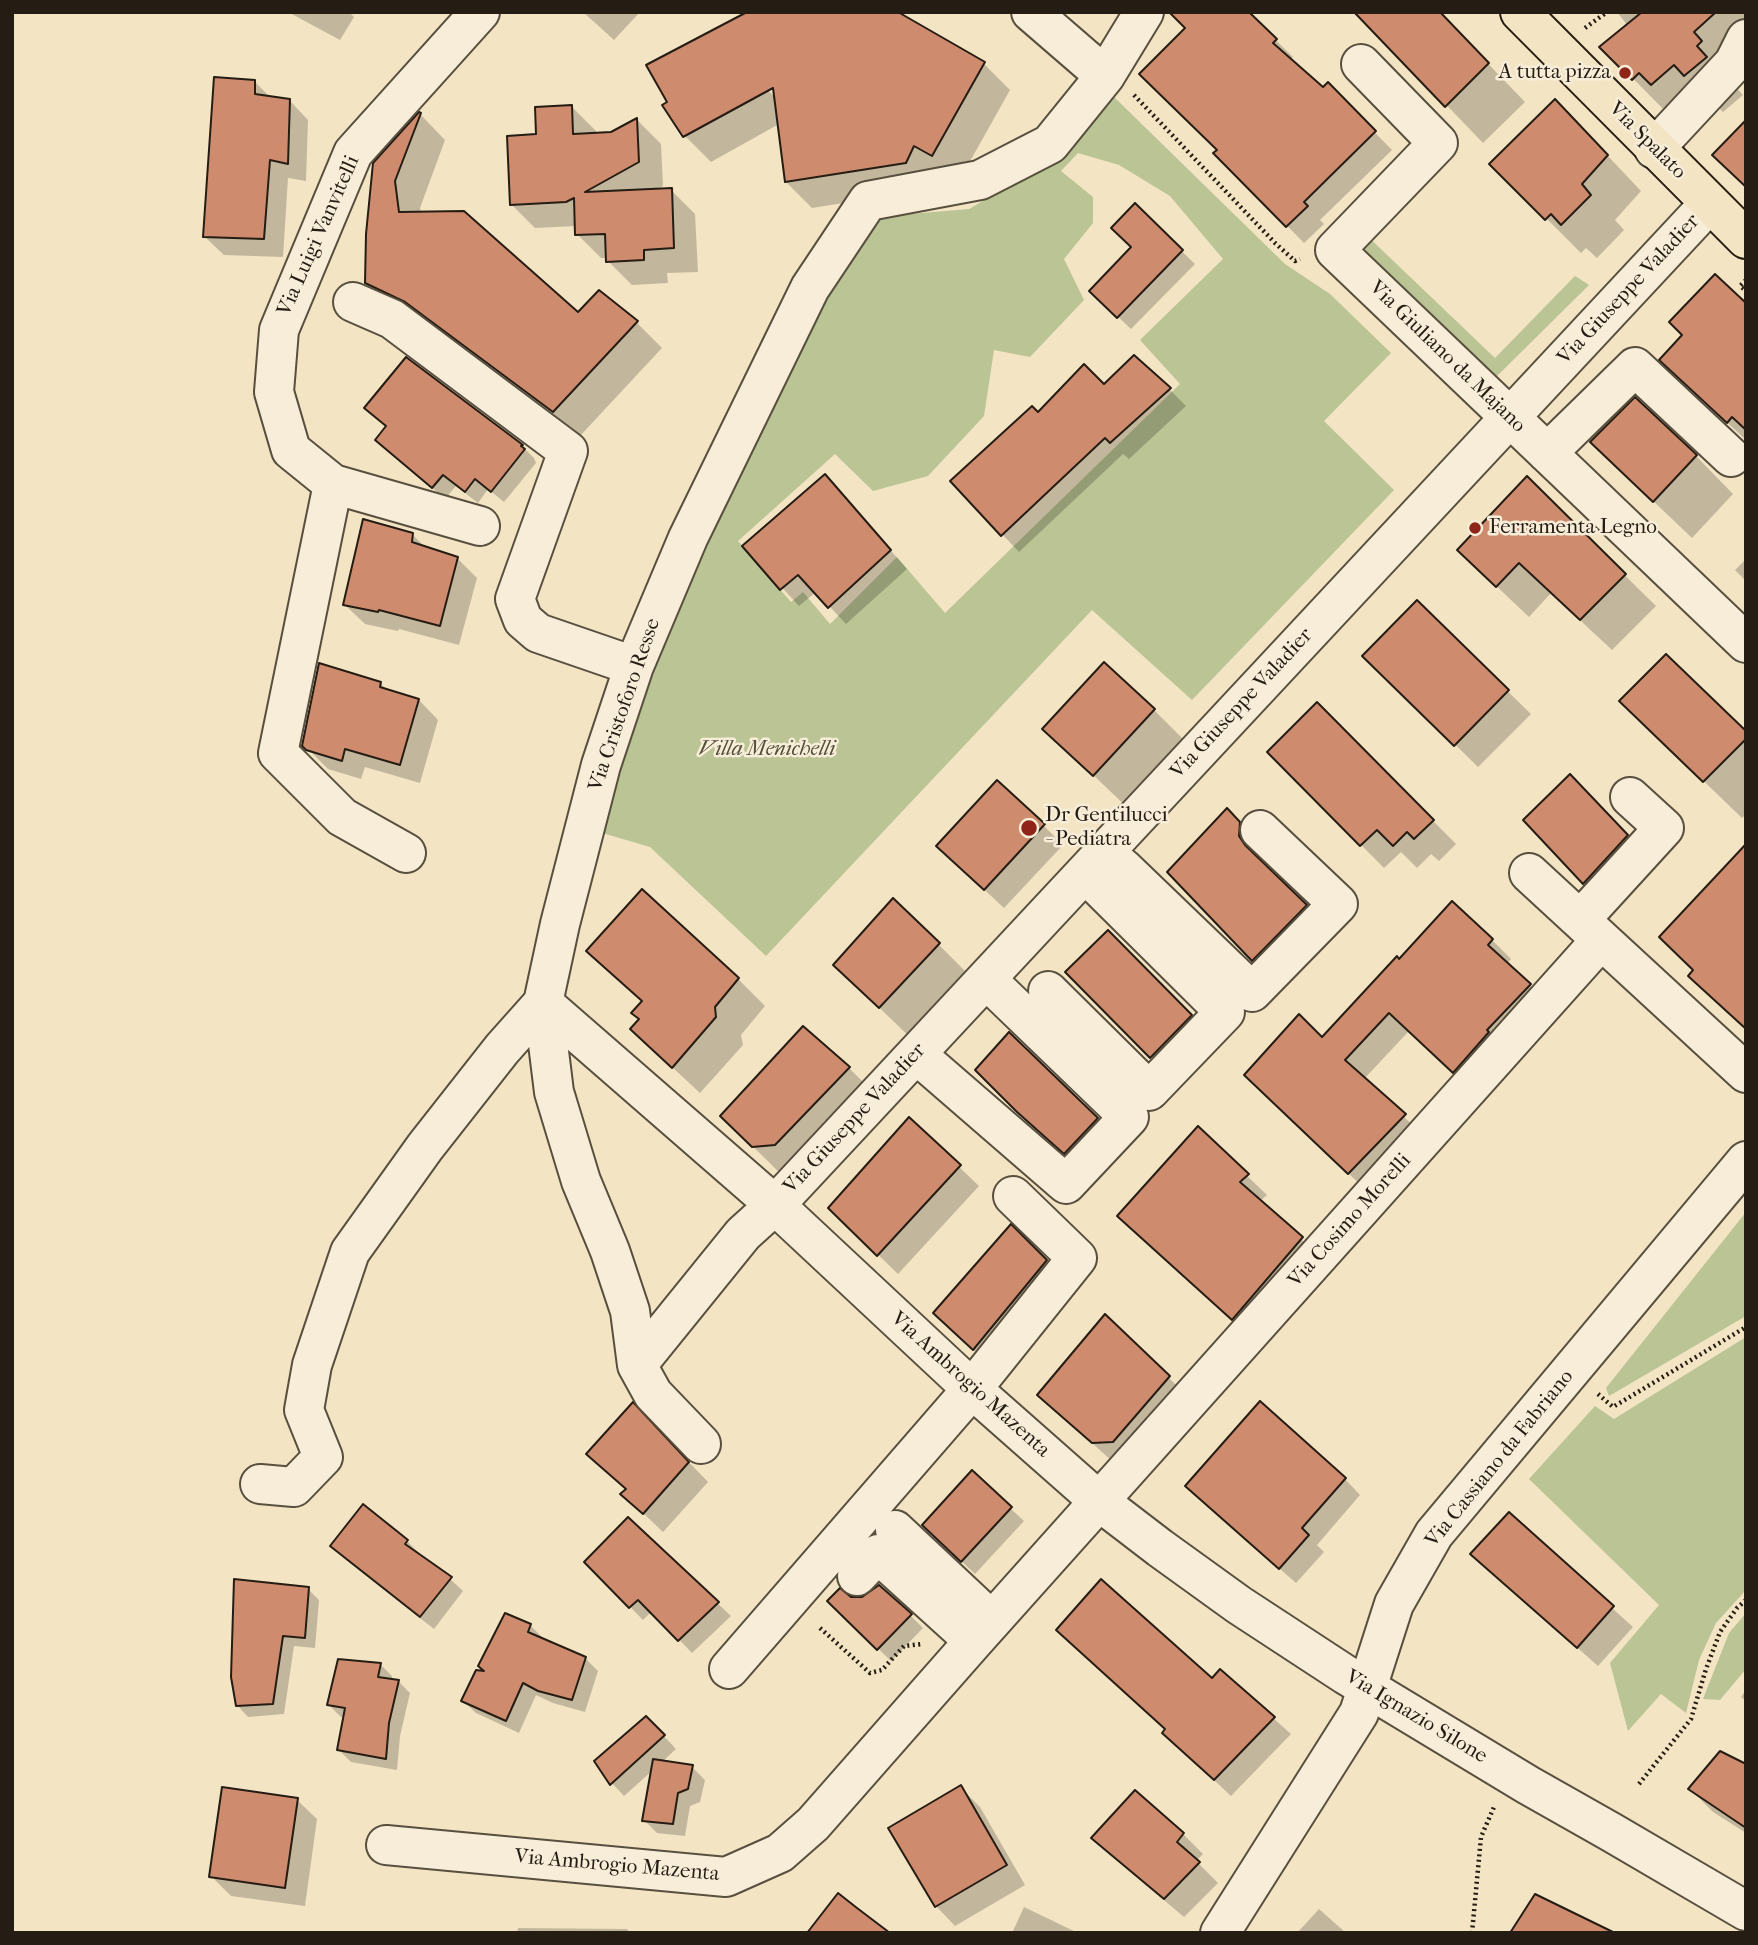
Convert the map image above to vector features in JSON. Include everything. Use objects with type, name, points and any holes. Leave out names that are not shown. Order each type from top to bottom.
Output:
[{"type":"main road","name":"Via Spalato","points":[[1520,12],[1746,239]]},
{"type":"street","name":"Via Luigi Vanvitelli","points":[[480,12],[354,153],[279,330],[274,391],[291,450],[333,484],[480,526]]},
{"type":"street","points":[[1031,12],[1107,72]]},
{"type":"street","name":"Via Cristoforo Resse","points":[[260,1484],[295,1487],[323,1457],[304,1410],[312,1365],[350,1252],[425,1147],[502,1049],[543,1003],[560,924],[601,765],[634,666],[688,538],[810,288],[868,201],[980,180],[1050,144],[1107,72],[1144,12]]},
{"type":"street","points":[[1654,149],[1734,63],[1746,39]]},
{"type":"street","name":"Via Giuliano da Majano","points":[[1361,64],[1438,143],[1335,250],[1746,643]]},
{"type":"street","name":"Via Giuseppe Valadier","points":[[637,1365],[743,1234],[775,1205],[1709,204]]},
{"type":"street","points":[[353,302],[392,319],[568,451],[515,599],[523,620],[538,633],[634,666]]},
{"type":"street","points":[[1547,453],[1635,367],[1731,457]]},
{"type":"street","points":[[333,484],[278,753],[342,817],[406,853]]},
{"type":"street","name":"Via Cosimo Morelli","points":[[1100,1502],[1590,930],[1664,828],[1630,797]]},
{"type":"street","points":[[1094,862],[1133,877],[1252,992],[1338,904],[1260,830]]},
{"type":"street","points":[[1048,991],[1149,1091],[1225,1012],[1094,862]]},
{"type":"street","points":[[1528,873],[1746,1073]]},
{"type":"street","points":[[916,1054],[1066,1184],[1129,1117],[986,979]]},
{"type":"street","points":[[543,1003],[554,1092],[581,1181],[610,1251],[630,1311],[637,1365],[653,1394],[701,1444]]},
{"type":"street","name":"Via Ambrogio Mazenta","points":[[386,1845],[726,1877],[780,1853],[813,1824],[1100,1502],[972,1389],[775,1205],[543,1003]]},
{"type":"street","name":"Via Cassiano da Fabriano","points":[[1220,1933],[1359,1713],[1394,1604],[1434,1534],[1746,1161]]},
{"type":"street","points":[[729,1668],[972,1389],[1077,1258],[1013,1196]]},
{"type":"street","name":"Via Ignazio Silone","points":[[1100,1502],[1239,1605],[1513,1777],[1612,1832],[1737,1918]]},
{"type":"street","points":[[895,1531],[983,1631]]},
{"type":"street","points":[[858,1576],[878,1554],[983,1631]]},
{"type":"path","points":[[1583,29],[1607,12]]},
{"type":"path","points":[[1107,72],[1295,261]]},
{"type":"path","points":[[1746,280],[1740,286],[1746,291]]},
{"type":"path","points":[[1570,1371],[1613,1407],[1746,1327]]},
{"type":"path","points":[[1639,1784],[1690,1720],[1720,1632],[1746,1600]]},
{"type":"path","points":[[820,1628],[870,1674],[882,1670],[904,1646],[926,1643]]},
{"type":"path","points":[[1472,1933],[1481,1837],[1495,1803],[1513,1777]]},
{"type":"green space","name":"Villa Menichelli","points":[[1111,94],[1285,264],[1330,294],[1391,353],[1324,421],[1394,490],[1192,700],[1092,610],[766,956],[650,847],[599,832],[614,752],[698,545],[820,298],[875,217],[969,209],[1057,158]],"holes":[[[1078,153],[1119,165],[1170,196],[1223,259],[1140,340],[1180,384],[945,613],[897,557],[830,624],[803,592],[791,602],[738,541],[835,454],[873,491],[928,476],[984,416],[994,350],[1030,357],[1084,300],[1064,259],[1093,223],[1093,197],[1061,171]]]},
{"type":"green space","points":[[1362,231],[1495,358],[1575,276],[1589,285],[1493,380],[1350,242]]},
{"type":"green space","points":[[1746,1212],[1746,1316],[1609,1396],[1606,1388]]},
{"type":"green space","points":[[1746,1337],[1746,1590],[1716,1623],[1699,1660],[1686,1713],[1661,1694],[1628,1731],[1610,1663],[1659,1605],[1529,1479],[1595,1406],[1614,1419]]},
{"type":"green space","points":[[1746,1613],[1746,1669],[1720,1700],[1703,1699],[1729,1633]]},
{"type":"building","points":[[747,12],[898,12],[985,62],[932,156],[914,146],[906,163],[785,182],[773,88],[683,137],[662,105],[667,102],[646,65]]},
{"type":"building","points":[[1169,12],[1249,12],[1277,39],[1273,43],[1323,87],[1328,82],[1376,131],[1304,202],[1308,206],[1286,227],[1213,153],[1217,150],[1139,74],[1185,28]]},
{"type":"building","points":[[1354,12],[1440,12],[1489,63],[1445,107]]},
{"type":"building","points":[[1642,12],[1716,12],[1694,32],[1702,41],[1697,46],[1707,57],[1684,76],[1674,65],[1651,85],[1639,73],[1632,80],[1599,47]]},
{"type":"building","points":[[214,77],[255,80],[255,94],[290,99],[288,164],[270,160],[264,239],[203,237]]},
{"type":"building","points":[[1555,99],[1608,155],[1582,184],[1591,195],[1561,225],[1551,214],[1545,220],[1489,164]]},
{"type":"building","points":[[572,105],[573,134],[611,132],[637,118],[639,162],[585,192],[672,188],[674,248],[644,250],[644,260],[606,262],[605,234],[575,235],[574,198],[566,202],[510,205],[507,136],[536,134],[535,107]]},
{"type":"building","points":[[419,112],[421,113],[395,181],[399,212],[464,211],[578,312],[599,290],[638,321],[553,412],[405,302],[365,283],[366,234],[373,163]]},
{"type":"building","points":[[1746,120],[1746,187],[1712,155]]},
{"type":"building","points":[[1135,203],[1183,250],[1117,318],[1089,291],[1131,247],[1111,228]]},
{"type":"building","points":[[1715,274],[1746,303],[1746,430],[1732,417],[1727,423],[1659,360],[1682,335],[1669,322]]},
{"type":"building","points":[[1134,355],[1171,388],[1110,443],[1105,438],[1001,536],[950,481],[1032,406],[1038,412],[1084,364],[1104,384]]},
{"type":"building","points":[[406,357],[523,445],[521,446],[525,449],[491,492],[475,479],[465,492],[443,475],[432,488],[375,440],[386,426],[364,408]]},
{"type":"building","points":[[1635,397],[1697,455],[1653,502],[1590,442]]},
{"type":"building","points":[[825,474],[891,550],[828,608],[798,575],[780,590],[742,546]]},
{"type":"building","points":[[1527,476],[1626,574],[1580,620],[1519,563],[1496,587],[1457,550]]},
{"type":"building","points":[[363,519],[413,533],[412,542],[458,557],[440,626],[379,610],[378,612],[343,605]]},
{"type":"building","points":[[1417,600],[1509,690],[1454,746],[1362,656]]},
{"type":"building","points":[[1666,654],[1746,731],[1746,739],[1703,782],[1619,701]]},
{"type":"building","points":[[1104,662],[1155,709],[1093,776],[1042,729]]},
{"type":"building","points":[[319,663],[381,682],[380,687],[419,699],[400,765],[345,749],[342,761],[306,750],[302,746]]},
{"type":"building","points":[[1317,702],[1434,820],[1414,839],[1407,832],[1393,846],[1377,830],[1360,846],[1267,752]]},
{"type":"building","points":[[1570,774],[1628,835],[1583,884],[1523,820]]},
{"type":"building","points":[[997,780],[1045,824],[984,890],[936,846]]},
{"type":"building","points":[[1227,808],[1240,822],[1239,836],[1245,845],[1307,905],[1252,961],[1167,872]]},
{"type":"building","points":[[1746,844],[1746,1029],[1688,976],[1693,970],[1659,937]]},
{"type":"building","points":[[642,889],[739,978],[715,1007],[716,1017],[672,1068],[630,1029],[639,1019],[631,1013],[642,1001],[586,951]]},
{"type":"building","points":[[893,898],[940,943],[879,1008],[833,965]]},
{"type":"building","points":[[1452,901],[1493,939],[1488,945],[1531,984],[1487,1030],[1489,1032],[1453,1073],[1389,1013],[1345,1060],[1406,1114],[1348,1174],[1244,1075],[1299,1014],[1322,1037]]},
{"type":"building","points":[[1108,930],[1192,1015],[1150,1058],[1065,972]]},
{"type":"building","points":[[803,1026],[850,1067],[775,1145],[752,1147],[720,1116]]},
{"type":"building","points":[[1009,1032],[1098,1118],[1064,1154],[975,1070]]},
{"type":"building","points":[[909,1117],[961,1165],[877,1256],[828,1208]]},
{"type":"building","points":[[1198,1126],[1249,1174],[1240,1182],[1303,1237],[1232,1320],[1117,1216]]},
{"type":"building","points":[[1011,1224],[1047,1260],[973,1350],[933,1313]]},
{"type":"building","points":[[1105,1314],[1170,1376],[1113,1442],[1092,1443],[1037,1395]]},
{"type":"building","points":[[1260,1401],[1346,1478],[1302,1528],[1309,1535],[1279,1569],[1185,1486]]},
{"type":"building","points":[[633,1402],[689,1462],[643,1514],[620,1494],[626,1489],[586,1454]]},
{"type":"building","points":[[972,1470],[1012,1507],[961,1562],[922,1525]]},
{"type":"building","points":[[363,1504],[408,1540],[405,1544],[452,1577],[420,1617],[330,1546]]},
{"type":"building","points":[[1509,1512],[1614,1606],[1577,1648],[1470,1554]]},
{"type":"building","points":[[628,1517],[719,1602],[678,1641],[638,1600],[629,1608],[584,1562]]},
{"type":"building","points":[[234,1579],[309,1587],[305,1638],[283,1636],[273,1704],[236,1706],[231,1677]]},
{"type":"building","points":[[1101,1579],[1212,1678],[1220,1669],[1275,1717],[1214,1780],[1162,1733],[1165,1729],[1056,1630]]},
{"type":"building","points":[[879,1585],[912,1614],[877,1650],[827,1601],[840,1588],[851,1597],[862,1597]]},
{"type":"building","points":[[505,1613],[531,1624],[528,1632],[586,1657],[572,1700],[538,1691],[523,1683],[506,1721],[461,1701],[476,1670],[484,1671],[478,1666]]},
{"type":"building","points":[[338,1659],[381,1663],[378,1677],[399,1680],[389,1723],[386,1759],[337,1750],[345,1708],[327,1705]]},
{"type":"building","points":[[646,1716],[665,1735],[610,1785],[594,1761]]},
{"type":"building","points":[[1720,1751],[1746,1764],[1746,1828],[1688,1789]]},
{"type":"building","points":[[653,1759],[693,1765],[688,1789],[678,1793],[673,1824],[642,1821]]},
{"type":"building","points":[[961,1785],[1007,1865],[935,1907],[888,1828]]},
{"type":"building","points":[[222,1787],[298,1798],[285,1888],[209,1877]]},
{"type":"building","points":[[1135,1790],[1184,1833],[1177,1842],[1200,1862],[1164,1899],[1091,1838]]},
{"type":"building","points":[[838,1893],[857,1908],[890,1933],[807,1933]]},
{"type":"building","points":[[1535,1894],[1615,1933],[1510,1933]]},
{"type":"place","name":"A tutta pizza","points":[[1625,73]]},
{"type":"place","name":"Ferramenta Legno","points":[[1475,528]]},
{"type":"place","name":"Dr Gentilucci - Pediatra","points":[[1029,828]]}]
